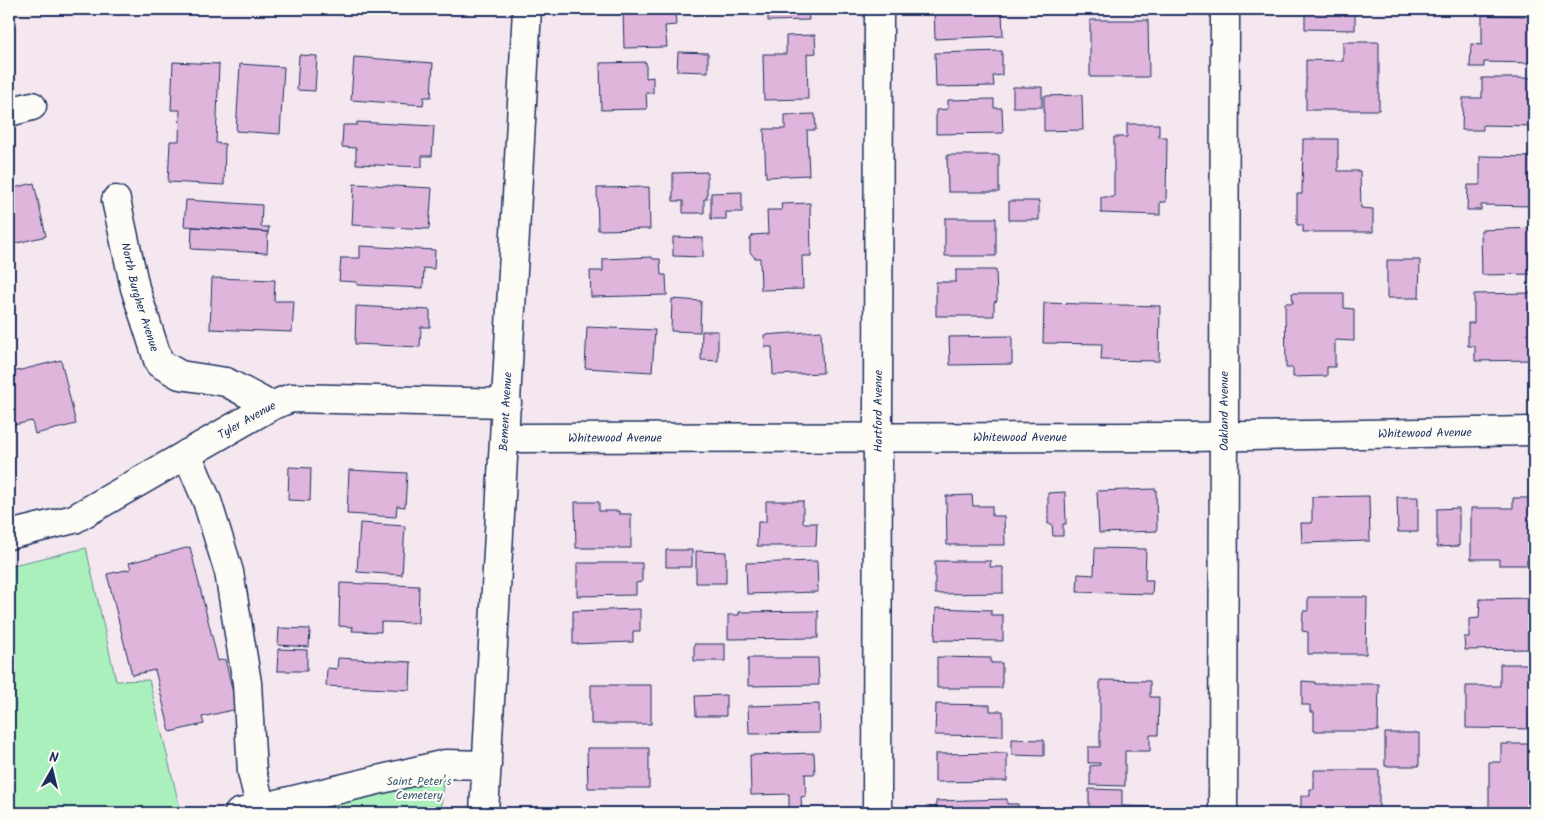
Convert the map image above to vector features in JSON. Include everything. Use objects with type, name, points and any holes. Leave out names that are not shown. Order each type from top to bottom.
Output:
[{"type":"street","name":"Bement Avenue","points":[[484,813],[528,9]]},
{"type":"street","name":"Hartford Avenue","points":[[877,813],[879,9]]},
{"type":"street","name":"Oakland Avenue","points":[[1223,813],[1225,9]]},
{"type":"street","name":"North Burgher Avenue","points":[[116,200],[136,288],[159,363],[180,375],[226,382],[271,406]]},
{"type":"street","name":"Tyler Avenue","points":[[9,534],[74,519],[271,406],[291,398],[507,403]]},
{"type":"street","name":"Whitewood Avenue","points":[[505,438],[1223,436],[1534,431]]},
{"type":"street","points":[[187,454],[207,501],[229,572],[247,683],[252,772],[250,811],[445,764],[487,765]]},
{"type":"green space","points":[[86,548],[116,681],[149,680],[181,813],[9,813],[9,566]]},
{"type":"green space","name":"Saint Peter’s Cemetery","points":[[444,758],[441,813],[222,813],[279,797]]},
{"type":"building","points":[[623,9],[675,9],[676,25],[665,26],[667,47],[624,48]]},
{"type":"building","points":[[768,9],[808,9],[809,20],[768,21]]},
{"type":"building","points":[[934,9],[1002,9],[1003,36],[935,39]]},
{"type":"building","points":[[1305,9],[1355,9],[1355,30],[1305,29]]},
{"type":"building","points":[[1482,15],[1534,16],[1534,63],[1484,62],[1484,67],[1470,67],[1471,44],[1482,45]]},
{"type":"building","points":[[1090,20],[1148,20],[1149,77],[1090,77]]},
{"type":"building","points":[[815,35],[816,53],[807,54],[808,99],[764,100],[763,54],[786,54],[786,36]]},
{"type":"building","points":[[1343,42],[1379,42],[1379,110],[1306,110],[1306,60],[1343,61]]},
{"type":"building","points":[[1002,51],[1002,75],[993,76],[994,86],[936,87],[935,53]]},
{"type":"building","points":[[678,52],[708,53],[708,72],[677,71]]},
{"type":"building","points":[[299,55],[317,56],[315,91],[297,90]]},
{"type":"building","points":[[354,57],[433,63],[431,97],[424,97],[423,105],[351,100]]},
{"type":"building","points":[[173,62],[219,64],[216,143],[225,144],[224,185],[168,182],[170,141],[179,141],[180,110],[171,110]]},
{"type":"building","points":[[646,62],[646,78],[653,77],[653,93],[646,93],[647,109],[601,110],[600,63]]},
{"type":"building","points":[[240,64],[284,67],[280,134],[236,131]]},
{"type":"building","points":[[1482,78],[1534,78],[1534,126],[1483,125],[1483,130],[1462,130],[1463,98],[1482,98]]},
{"type":"building","points":[[1013,87],[1042,87],[1042,107],[1013,107]]},
{"type":"building","points":[[1082,95],[1083,130],[1044,131],[1044,96]]},
{"type":"building","points":[[994,99],[994,108],[1002,108],[1003,133],[936,134],[936,110],[948,109],[948,100]]},
{"type":"building","points":[[815,114],[816,130],[807,130],[809,175],[766,177],[764,129],[785,129],[785,115]]},
{"type":"building","points":[[357,122],[434,126],[432,156],[422,156],[422,167],[356,164],[356,148],[342,147],[343,125],[357,125]]},
{"type":"building","points":[[1127,124],[1159,124],[1159,137],[1167,137],[1166,202],[1160,202],[1160,215],[1101,213],[1101,197],[1114,197],[1114,137],[1127,137]]},
{"type":"building","points":[[1303,139],[1338,139],[1338,171],[1360,171],[1361,208],[1373,209],[1373,232],[1303,232],[1303,225],[1297,225],[1297,194],[1302,194]]},
{"type":"building","points":[[947,155],[999,155],[999,192],[948,192]]},
{"type":"building","points":[[1480,156],[1534,157],[1534,206],[1481,205],[1481,210],[1467,210],[1468,185],[1480,185]]},
{"type":"building","points":[[707,172],[707,199],[704,199],[704,213],[683,213],[683,201],[673,201],[673,173]]},
{"type":"building","points":[[34,183],[46,236],[9,245],[9,189]]},
{"type":"building","points":[[354,184],[432,188],[429,229],[352,225]]},
{"type":"building","points":[[649,187],[650,229],[598,230],[597,188]]},
{"type":"building","points":[[742,192],[742,212],[726,212],[726,219],[711,219],[711,193]]},
{"type":"building","points":[[186,200],[262,205],[261,227],[269,227],[268,232],[184,226]]},
{"type":"building","points":[[1009,201],[1039,201],[1039,220],[1009,220]]},
{"type":"building","points":[[810,203],[811,256],[802,256],[803,289],[761,290],[760,258],[755,258],[750,252],[750,239],[753,235],[768,234],[767,210],[782,210],[781,204]]},
{"type":"building","points":[[945,218],[996,218],[996,256],[945,256]]},
{"type":"building","points":[[192,227],[268,232],[267,253],[191,249]]},
{"type":"building","points":[[1534,228],[1534,274],[1482,275],[1481,230]]},
{"type":"building","points":[[673,237],[703,238],[703,257],[673,256]]},
{"type":"building","points":[[360,246],[435,250],[434,269],[424,268],[423,288],[357,285],[357,282],[339,281],[341,258],[360,258]]},
{"type":"building","points":[[9,249],[13,266],[9,267]]},
{"type":"building","points":[[652,257],[653,259],[660,259],[661,275],[666,275],[667,295],[591,297],[590,271],[603,271],[603,259]]},
{"type":"building","points":[[1387,260],[1420,260],[1419,298],[1387,298]]},
{"type":"building","points":[[956,270],[996,270],[997,301],[994,302],[994,316],[936,316],[936,282],[956,282]]},
{"type":"building","points":[[212,278],[275,280],[274,301],[294,301],[292,332],[210,329]]},
{"type":"building","points":[[1292,293],[1344,293],[1344,308],[1354,309],[1354,341],[1335,340],[1335,367],[1327,367],[1327,376],[1293,377],[1293,368],[1286,368],[1285,303],[1293,303]]},
{"type":"building","points":[[1534,293],[1534,360],[1475,361],[1475,346],[1468,346],[1468,323],[1474,323],[1474,294]]},
{"type":"building","points":[[672,299],[701,301],[700,332],[671,331]]},
{"type":"building","points":[[1044,303],[1160,306],[1159,361],[1101,360],[1102,344],[1043,343]]},
{"type":"building","points":[[356,306],[430,310],[430,327],[421,327],[420,347],[355,344]]},
{"type":"building","points":[[587,327],[655,330],[652,372],[585,368]]},
{"type":"building","points":[[702,331],[718,331],[718,361],[701,360]]},
{"type":"building","points":[[821,331],[823,373],[773,375],[772,347],[765,347],[764,335]]},
{"type":"building","points":[[1012,336],[1012,364],[950,365],[949,337]]},
{"type":"building","points":[[61,360],[76,424],[35,434],[32,421],[9,426],[9,373]]},
{"type":"building","points":[[289,467],[311,468],[310,501],[288,500]]},
{"type":"building","points":[[349,470],[407,473],[405,507],[397,506],[396,517],[347,514]]},
{"type":"building","points":[[1156,489],[1157,531],[1099,533],[1097,491]]},
{"type":"building","points":[[1065,492],[1066,524],[1063,524],[1063,536],[1053,536],[1052,524],[1048,524],[1048,493]]},
{"type":"building","points":[[972,495],[973,506],[992,506],[992,516],[1004,516],[1005,545],[947,545],[946,496]]},
{"type":"building","points":[[1369,496],[1370,541],[1302,543],[1301,523],[1312,523],[1312,497]]},
{"type":"building","points":[[1397,497],[1418,497],[1418,532],[1398,532]]},
{"type":"building","points":[[1513,498],[1534,498],[1534,560],[1527,560],[1527,565],[1499,565],[1499,559],[1471,559],[1471,508],[1513,508]]},
{"type":"building","points":[[766,501],[803,501],[803,523],[817,523],[816,546],[757,546],[758,522],[766,522]]},
{"type":"building","points":[[575,502],[599,502],[599,511],[619,511],[619,514],[631,514],[631,548],[576,548]]},
{"type":"building","points":[[1459,508],[1459,546],[1437,547],[1437,509]]},
{"type":"building","points":[[360,523],[405,526],[402,575],[357,572]]},
{"type":"building","points":[[190,547],[218,661],[225,659],[237,709],[202,717],[204,724],[170,732],[155,670],[132,675],[107,574],[131,569],[129,563]]},
{"type":"building","points":[[1095,548],[1146,549],[1145,580],[1153,580],[1152,594],[1077,592],[1078,574],[1094,575]]},
{"type":"building","points":[[666,550],[692,550],[692,567],[666,567]]},
{"type":"building","points":[[696,551],[726,552],[726,583],[696,583]]},
{"type":"building","points":[[817,561],[818,592],[747,594],[746,563]]},
{"type":"building","points":[[935,561],[991,561],[990,567],[1003,567],[1003,593],[935,594]]},
{"type":"building","points":[[577,563],[642,563],[642,582],[636,583],[636,595],[577,596]]},
{"type":"building","points":[[340,583],[419,586],[418,623],[381,622],[381,632],[352,631],[353,627],[339,626]]},
{"type":"building","points":[[1308,597],[1367,597],[1366,654],[1308,654],[1308,632],[1302,631],[1303,611],[1308,611]]},
{"type":"building","points":[[1534,598],[1534,649],[1465,650],[1464,637],[1469,637],[1469,619],[1479,618],[1480,599]]},
{"type":"building","points":[[936,608],[991,610],[991,615],[1003,615],[1003,641],[935,640]]},
{"type":"building","points":[[640,609],[640,631],[633,631],[633,642],[573,644],[573,611]]},
{"type":"building","points":[[818,611],[818,638],[728,639],[728,615],[739,615],[739,612]]},
{"type":"building","points":[[279,628],[310,629],[309,647],[278,645]]},
{"type":"building","points":[[694,644],[725,644],[725,661],[694,661]]},
{"type":"building","points":[[278,649],[307,650],[307,671],[277,671]]},
{"type":"building","points":[[937,657],[991,658],[991,663],[1002,663],[1002,688],[937,688]]},
{"type":"building","points":[[338,658],[411,662],[410,690],[326,686],[327,668],[337,669]]},
{"type":"building","points":[[748,658],[818,658],[819,685],[748,686]]},
{"type":"building","points":[[1500,664],[1534,664],[1534,729],[1466,728],[1466,686],[1500,686]]},
{"type":"building","points":[[1100,680],[1150,681],[1150,697],[1159,697],[1158,735],[1150,735],[1150,751],[1125,751],[1125,786],[1090,785],[1090,766],[1100,765],[1100,763],[1088,763],[1088,747],[1100,747]]},
{"type":"building","points":[[1302,681],[1315,682],[1315,684],[1379,684],[1378,731],[1314,731],[1314,712],[1310,712],[1310,705],[1302,705]]},
{"type":"building","points":[[591,685],[651,685],[651,724],[591,724]]},
{"type":"building","points":[[726,695],[726,716],[696,716],[695,696]]},
{"type":"building","points":[[819,704],[820,733],[749,734],[748,706]]},
{"type":"building","points":[[936,704],[990,705],[990,711],[1003,711],[1003,736],[935,735]]},
{"type":"building","points":[[1385,733],[1419,733],[1419,766],[1385,766]]},
{"type":"building","points":[[1012,739],[1044,740],[1044,756],[1012,755]]},
{"type":"building","points":[[1501,744],[1533,744],[1532,784],[1534,784],[1534,799],[1532,799],[1532,813],[1489,813],[1489,762],[1501,762]]},
{"type":"building","points":[[587,748],[649,748],[649,788],[588,788]]},
{"type":"building","points":[[814,753],[815,774],[805,774],[806,796],[801,797],[802,813],[750,813],[750,811],[789,810],[789,794],[751,795],[750,755]]},
{"type":"building","points":[[1007,753],[1007,781],[935,782],[935,754]]},
{"type":"building","points":[[1314,770],[1379,770],[1379,813],[1301,813],[1301,796],[1310,796],[1310,789],[1314,789]]},
{"type":"building","points":[[1089,789],[1122,790],[1122,806],[1155,807],[1155,813],[1089,813]]},
{"type":"building","points":[[1007,799],[1007,804],[1018,804],[1018,813],[936,813],[936,801]]},
{"type":"building","points":[[644,810],[644,813],[583,813],[583,811]]}]
